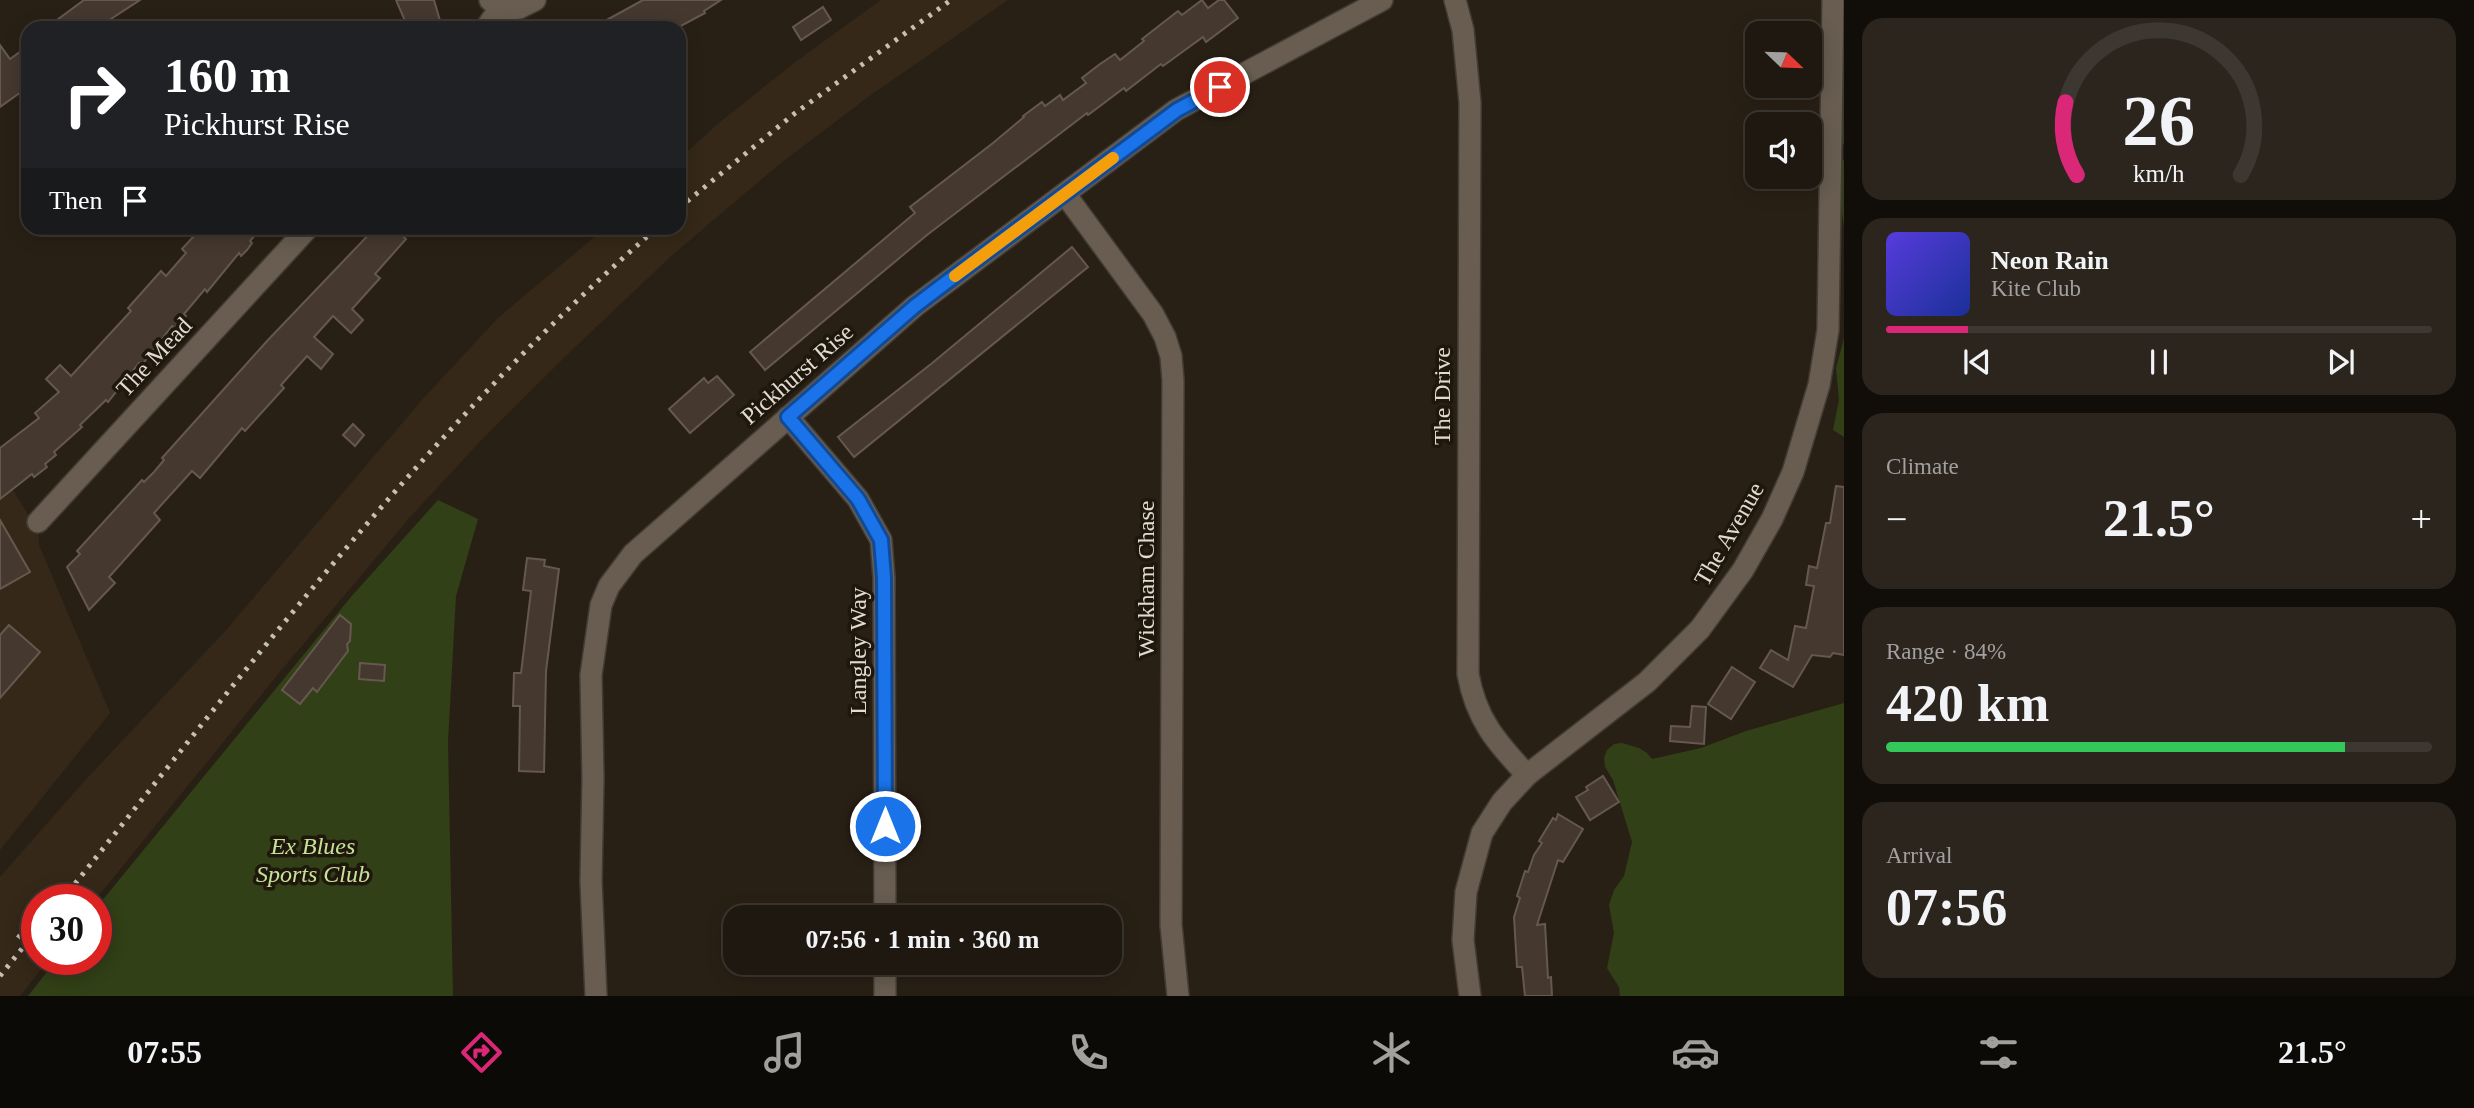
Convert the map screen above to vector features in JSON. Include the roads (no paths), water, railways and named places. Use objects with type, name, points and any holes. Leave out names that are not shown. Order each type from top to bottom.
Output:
[{"type":"street","points":[[489,21],[495,4],[512,10],[535,0]]},
{"type":"street","name":"Pickhurst Rise","points":[[596,996],[591,881],[591,675],[601,606],[609,586],[633,554],[915,306],[1177,110],[1382,0]]},
{"type":"street","name":"The Drive","points":[[1455,0],[1463,30],[1470,103],[1468,674],[1471,694],[1482,720],[1502,748],[1527,775]]},
{"type":"street","name":"The Avenue","points":[[1470,996],[1463,940],[1466,892],[1482,833],[1502,802],[1527,775],[1647,682],[1700,629],[1749,561],[1776,512],[1793,472],[1819,385],[1828,330],[1833,0]]},
{"type":"street","name":"Wickham Chase","points":[[1065,194],[1153,314],[1171,356],[1171,925],[1178,996]]},
{"type":"street","name":"The Mead","points":[[38,522],[302,235]]},
{"type":"street","name":"Langley Way","points":[[788,417],[858,499],[881,540],[884,578],[885,905]]},
{"type":"street","points":[[885,975],[885,996]]},
{"type":"railway","points":[[686,202],[794,114],[951,0]]},
{"type":"railway","points":[[75,884],[344,550],[418,465],[574,304],[649,235]]},
{"type":"railway","points":[[18,938],[21,934]]},
{"type":"railway","points":[[0,976],[21,950]]},
{"type":"park label","name":"Ex Blues Sports Club","points":[[313,860]]}]
